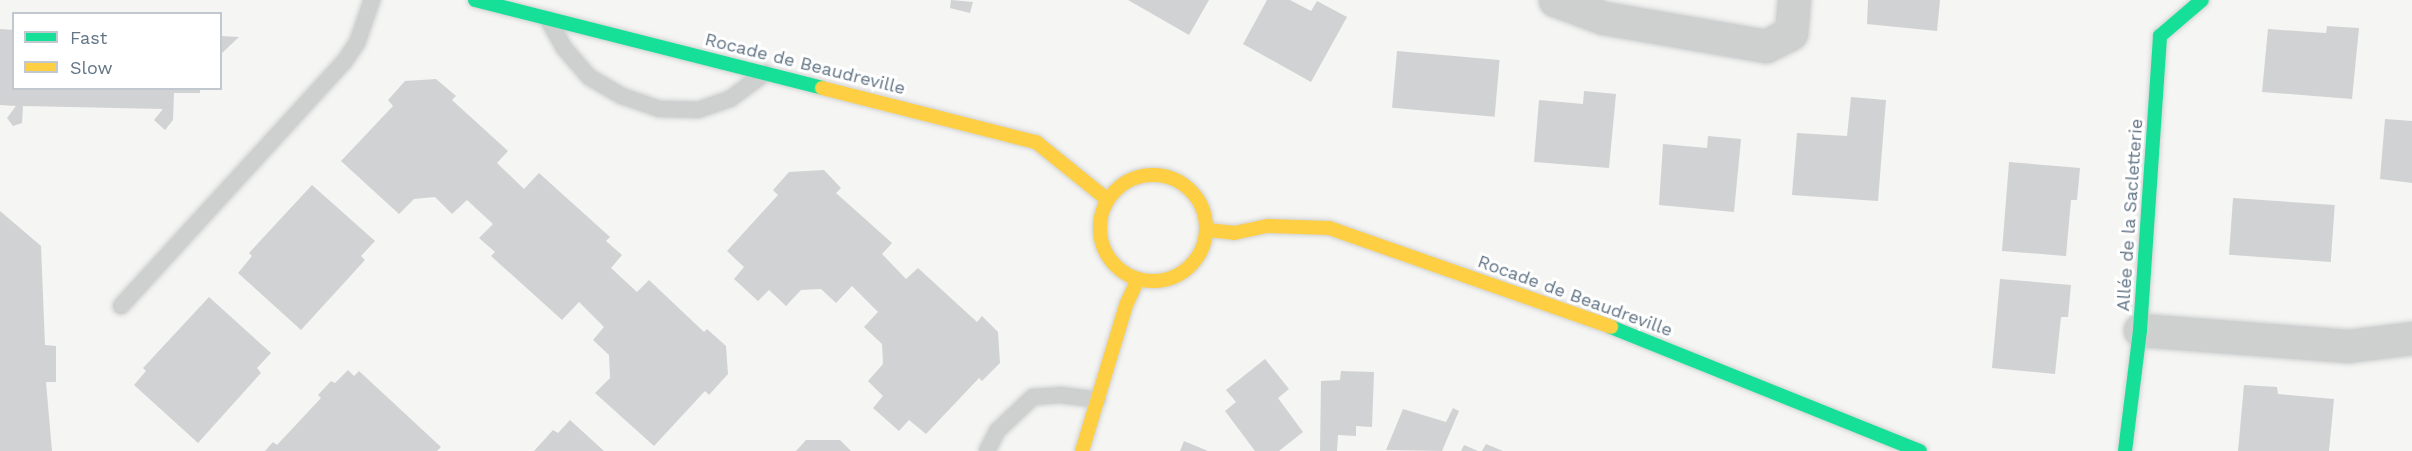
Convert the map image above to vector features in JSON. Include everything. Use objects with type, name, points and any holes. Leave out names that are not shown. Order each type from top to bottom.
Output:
[{"type":"street","points":[[1555,0],[1604,18],[1766,46],[1791,33],[1794,0]]},
{"type":"street","name":"Allée de la Sacletterie","points":[[2126,451],[2140,330],[2160,36],[2202,0]]},
{"type":"street","name":"Rocade de Beaudreville","points":[[491,2],[547,19],[768,72],[1036,142],[1108,200]]},
{"type":"street","points":[[1165,176],[1196,196],[1207,230],[1196,260],[1185,271],[1154,282],[1138,279],[1122,271],[1104,248],[1101,222],[1108,200],[1130,180],[1165,176]]},
{"type":"street","name":"Rocade de Beaudreville","points":[[1207,230],[1233,233],[1268,226],[1329,228],[1640,337],[1920,451]]},
{"type":"street","points":[[1082,451],[1126,304],[1138,279]]},
{"type":"street","points":[[2140,330],[2349,346],[2412,338]]},
{"type":"lane","points":[[121,306],[344,62],[357,43],[372,0]]},
{"type":"lane","points":[[547,19],[564,48],[589,77],[622,96],[659,110],[698,110],[730,99],[768,72]]},
{"type":"lane","points":[[987,451],[997,431],[1014,411],[1033,398],[1060,395],[1098,400]]},
{"type":"building","points":[[951,0],[973,2],[970,13],[950,8]]},
{"type":"building","points":[[1128,0],[1209,0],[1189,35]]},
{"type":"building","points":[[1267,0],[1290,0],[1311,11],[1317,1],[1347,17],[1311,82],[1243,44]]},
{"type":"building","points":[[1868,0],[1940,0],[1937,31],[1867,24]]},
{"type":"building","points":[[2327,26],[2359,28],[2352,99],[2262,92],[2268,29],[2326,33]]},
{"type":"building","points":[[0,29],[12,30],[12,90],[200,90],[200,93],[174,93],[173,120],[165,130],[154,120],[163,109],[23,106],[22,123],[13,126],[7,118],[16,106],[0,105]]},
{"type":"building","points":[[222,36],[239,37],[222,53]]},
{"type":"building","points":[[1397,51],[1500,60],[1495,117],[1392,108]]},
{"type":"building","points":[[436,79],[456,96],[452,100],[508,151],[497,163],[524,189],[539,173],[610,237],[606,241],[622,255],[611,268],[637,292],[649,280],[704,332],[707,329],[726,346],[728,374],[709,395],[705,391],[654,446],[595,393],[610,378],[609,355],[593,340],[604,327],[579,302],[562,320],[491,256],[495,252],[479,238],[493,224],[467,200],[452,214],[435,197],[414,199],[399,214],[341,161],[393,106],[388,100],[405,81]]},
{"type":"building","points":[[1584,91],[1616,94],[1609,168],[1534,162],[1539,100],[1583,104]]},
{"type":"building","points":[[1851,97],[1886,100],[1878,201],[1792,195],[1797,133],[1847,136]]},
{"type":"building","points":[[2385,119],[2412,121],[2412,183],[2380,179]]},
{"type":"building","points":[[1708,136],[1741,139],[1734,212],[1659,205],[1663,144],[1707,148]]},
{"type":"building","points":[[2009,162],[2080,168],[2077,200],[2071,200],[2066,256],[2002,251]]},
{"type":"building","points":[[824,170],[841,188],[836,193],[892,243],[882,254],[906,279],[918,268],[977,322],[982,316],[998,332],[1000,363],[982,381],[979,378],[926,434],[909,420],[899,431],[873,408],[883,396],[868,381],[883,364],[882,344],[864,327],[878,312],[852,286],[836,303],[821,289],[801,290],[786,306],[769,290],[758,301],[734,279],[744,267],[727,251],[778,195],[773,190],[789,172]]},
{"type":"building","points":[[312,185],[375,241],[361,256],[365,260],[301,330],[238,273],[252,256],[249,253]]},
{"type":"building","points":[[2233,198],[2335,205],[2331,262],[2229,255]]},
{"type":"building","points":[[0,211],[41,246],[45,345],[56,346],[56,382],[46,382],[52,451],[0,451]]},
{"type":"building","points":[[2000,279],[2071,285],[2068,317],[2061,317],[2055,374],[1992,368]]},
{"type":"building","points":[[209,297],[271,353],[257,368],[261,373],[198,443],[134,385],[146,371],[143,368]]},
{"type":"building","points":[[1265,359],[1289,389],[1278,398],[1303,432],[1279,451],[1255,451],[1225,411],[1236,402],[1226,390]]},
{"type":"building","points":[[348,370],[354,376],[359,371],[441,447],[437,451],[265,451],[273,442],[277,445],[321,398],[318,395],[331,381],[335,383]]},
{"type":"building","points":[[1341,371],[1374,372],[1372,427],[1356,426],[1356,436],[1338,435],[1337,451],[1320,451],[1321,381],[1340,380]]},
{"type":"building","points":[[2244,385],[2277,387],[2278,394],[2334,399],[2329,451],[2238,451]]},
{"type":"building","points":[[1453,408],[1459,411],[1442,451],[1386,450],[1403,409],[1446,422]]},
{"type":"building","points":[[570,420],[604,451],[534,451],[553,430],[558,433]]},
{"type":"building","points":[[806,440],[840,440],[851,451],[796,451]]},
{"type":"building","points":[[1184,441],[1208,451],[1180,451]]},
{"type":"building","points":[[1486,444],[1503,451],[1482,451]]},
{"type":"building","points":[[1464,445],[1478,451],[1461,451]]},
{"type":"traffic: fast","points":[[475,0],[822,88]]},
{"type":"traffic: fast","points":[[2125,451],[2140,330],[2160,36],[2202,0]]},
{"type":"traffic: fast","points":[[1611,327],[1920,451]]},
{"type":"traffic: slow","points":[[822,88],[1036,142],[1108,200]]},
{"type":"traffic: slow","points":[[1153,175],[1173,179],[1190,191],[1202,208],[1206,228],[1202,248],[1190,265],[1173,277],[1153,281],[1133,277],[1116,265],[1104,248],[1100,228],[1104,208],[1116,191],[1133,179],[1153,175]]},
{"type":"traffic: slow","points":[[1207,230],[1234,233],[1268,226],[1329,228],[1611,327]]},
{"type":"traffic: slow","points":[[1082,451],[1126,305],[1138,279]]}]
